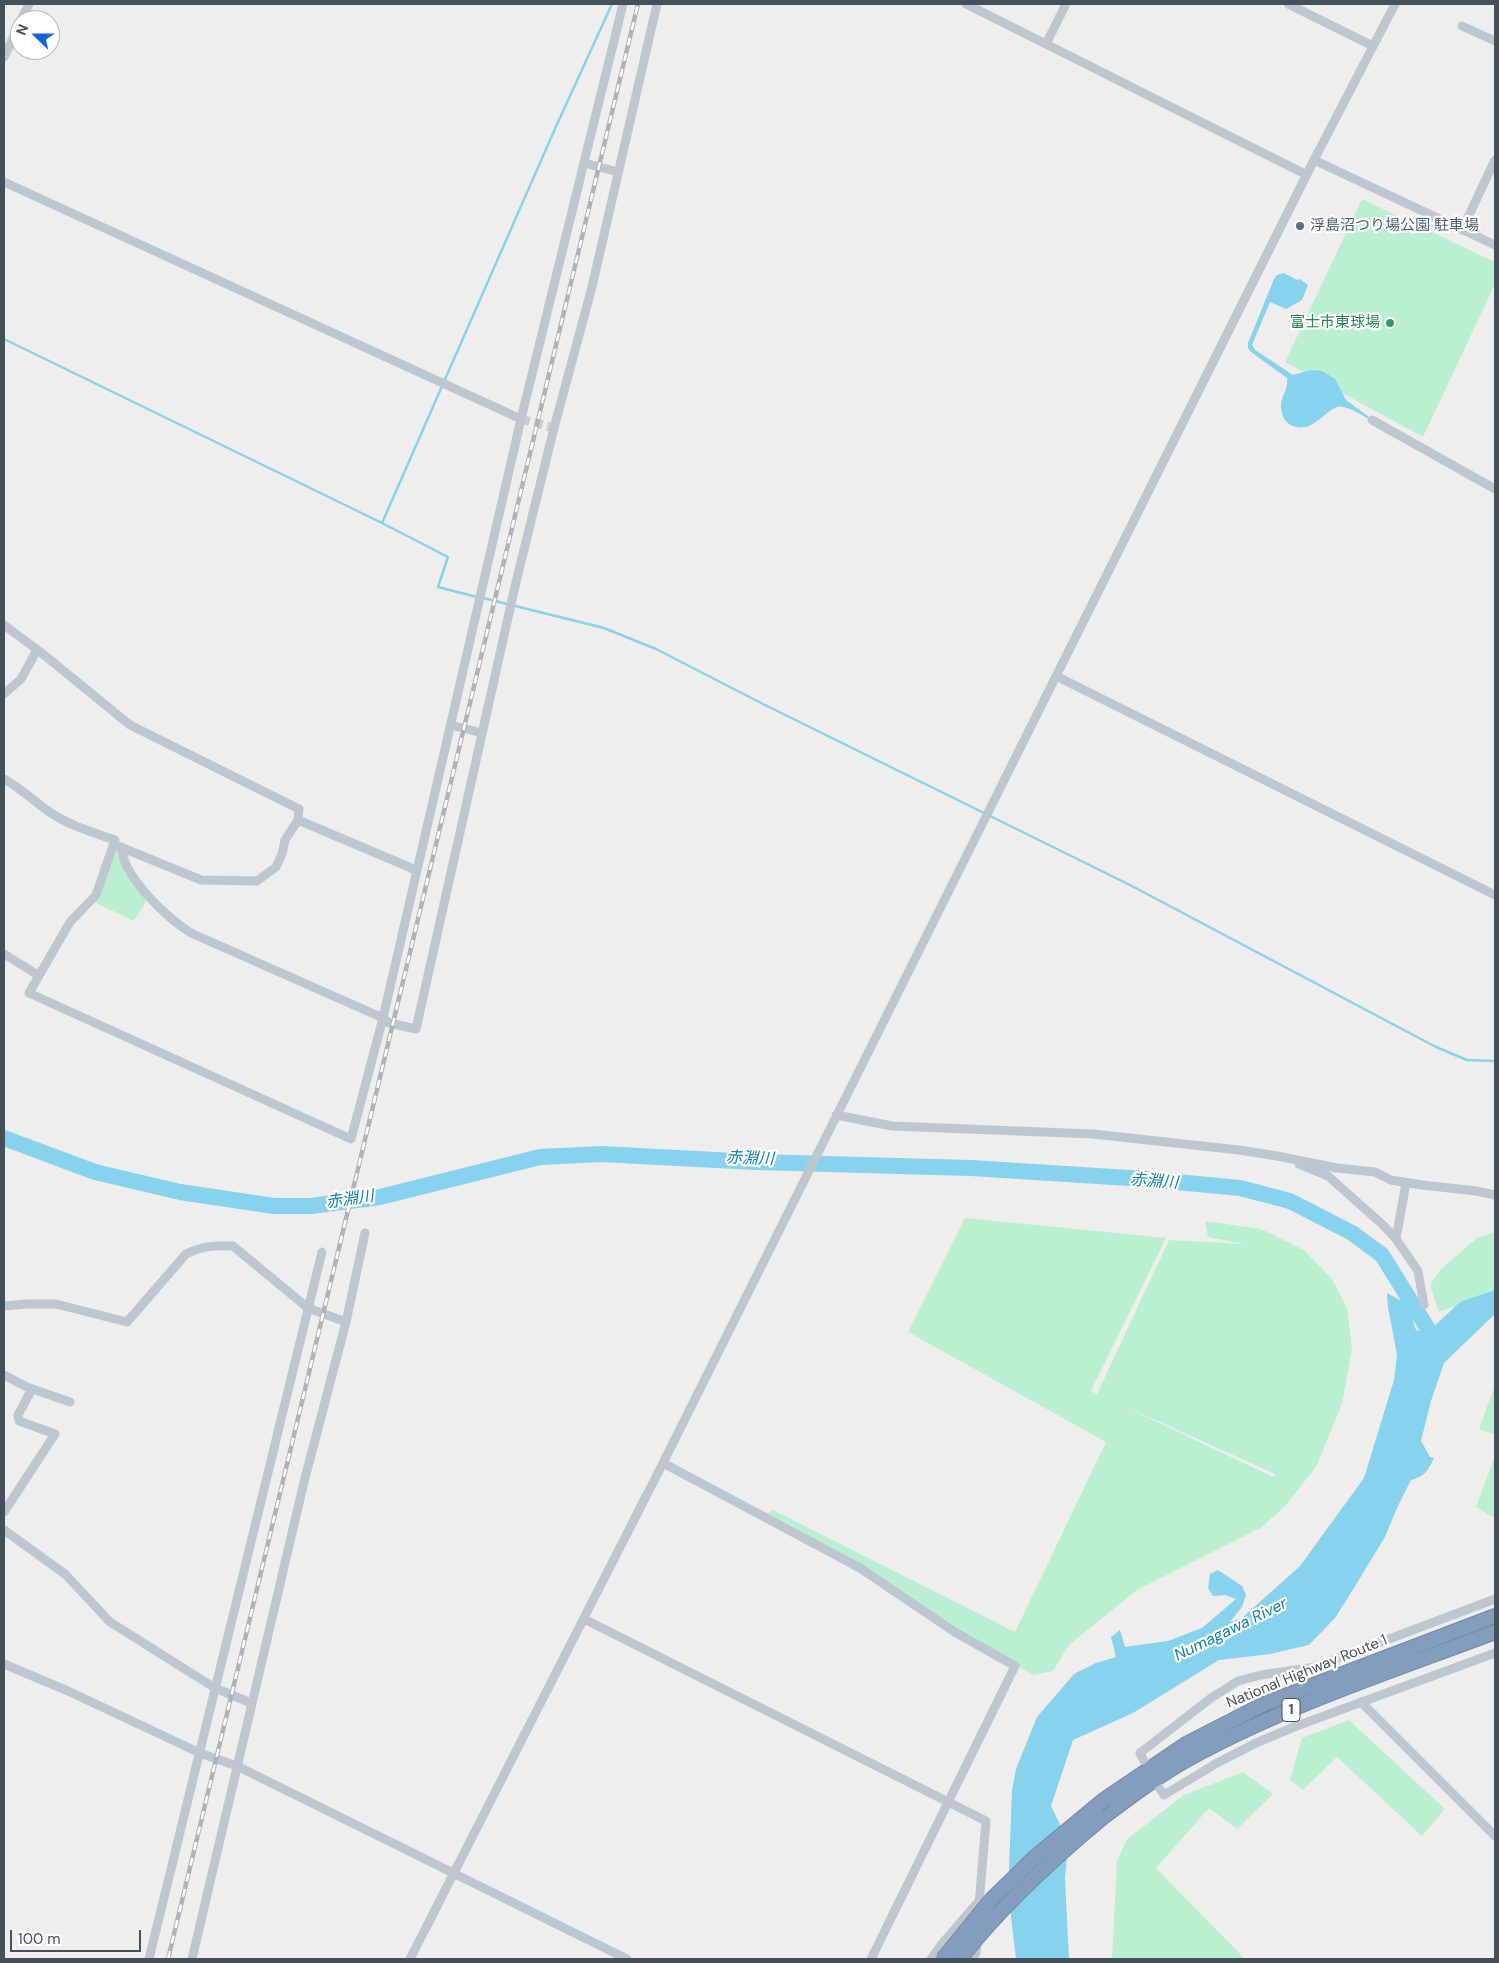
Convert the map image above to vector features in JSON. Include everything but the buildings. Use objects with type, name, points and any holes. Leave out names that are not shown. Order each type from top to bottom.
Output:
[{"type":"highway","name":"National Highway Route 1","points":[[943,1959],[992,1900],[1034,1858],[1104,1799],[1186,1744],[1264,1704],[1495,1616]]},
{"type":"highway","name":"National Highway Route 1","points":[[960,1959],[1042,1869],[1102,1818],[1144,1787],[1189,1758],[1269,1718],[1495,1632]]},
{"type":"street","points":[[4,779],[20,788],[48,812],[79,828],[115,840],[122,857],[139,886],[176,924],[191,933],[389,1022],[416,1029],[450,868],[551,437],[592,287],[657,4]]},
{"type":"street","points":[[966,4],[1307,175]]},
{"type":"street","points":[[1046,44],[1066,4]]},
{"type":"street","points":[[1288,4],[1373,46]]},
{"type":"street","points":[[410,1959],[663,1464],[1314,160],[1395,4]]},
{"type":"street","points":[[118,846],[96,894],[70,922],[28,994],[351,1139],[383,1018],[520,420],[584,163],[620,5]]},
{"type":"street","points":[[1462,26],[1495,41]]},
{"type":"street","points":[[4,57],[10,44]]},
{"type":"street","points":[[1314,160],[1495,245]]},
{"type":"street","points":[[1462,230],[1495,160]]},
{"type":"street","points":[[584,163],[618,172]]},
{"type":"street","points":[[4,182],[520,420]]},
{"type":"street","points":[[1372,420],[1495,490]]},
{"type":"street","points":[[4,625],[130,724],[299,810],[298,820],[285,840],[282,854],[276,867],[257,881],[201,880],[118,846]]},
{"type":"street","points":[[4,694],[21,679],[37,650]]},
{"type":"street","points":[[1056,676],[1495,895]]},
{"type":"street","points":[[451,725],[482,733]]},
{"type":"street","points":[[298,820],[416,871]]},
{"type":"street","points":[[4,954],[38,975]]},
{"type":"street","points":[[834,1119],[892,1126],[1093,1134],[1277,1156],[1337,1168],[1375,1172],[1391,1180],[1406,1183],[1495,1195]]},
{"type":"street","points":[[1277,1156],[1328,1176],[1383,1225],[1396,1239],[1418,1271],[1424,1305]]},
{"type":"street","points":[[1396,1239],[1406,1183]]},
{"type":"street","points":[[192,1959],[304,1482],[346,1322],[365,1233]]},
{"type":"street","points":[[4,1306],[56,1304],[127,1322],[186,1254],[199,1247],[218,1245],[233,1246],[308,1308],[346,1322]]},
{"type":"street","points":[[149,1959],[322,1252]]},
{"type":"street","points":[[4,1375],[32,1389],[70,1402]]},
{"type":"street","points":[[4,1512],[55,1434],[19,1421],[18,1415],[32,1389]]},
{"type":"street","points":[[663,1464],[860,1568],[954,1631],[1015,1666],[871,1959]]},
{"type":"street","points":[[4,1530],[66,1574],[110,1622],[216,1688],[251,1703]]},
{"type":"street","points":[[1144,1761],[1140,1752],[1210,1698],[1238,1681],[1261,1675],[1315,1667],[1495,1599]]},
{"type":"street","points":[[584,1619],[986,1821],[976,1953],[971,1959]]},
{"type":"street","points":[[1158,1786],[1164,1795],[1217,1763],[1294,1726],[1495,1653]]},
{"type":"street","points":[[4,1664],[68,1691],[200,1753],[237,1766],[627,1959]]},
{"type":"street","points":[[1361,1702],[1495,1836]]},
{"type":"street","points":[[931,1959],[979,1901]]},
{"type":"green space","name":"富士市東球場","points":[[1362,199],[1495,262],[1495,284],[1423,437],[1285,362]]},
{"type":"green space","points":[[113,844],[121,848],[147,900],[134,921],[94,902]]},
{"type":"green space","points":[[965,1218],[1166,1238],[1091,1391],[1097,1394],[1169,1240],[1245,1244],[1208,1237],[1205,1221],[1261,1229],[1304,1250],[1332,1279],[1347,1308],[1352,1349],[1342,1404],[1316,1467],[1286,1505],[1262,1527],[1137,1590],[1069,1645],[1053,1671],[1033,1675],[761,1516],[773,1510],[1015,1632],[1106,1442],[908,1332]],"holes":[[[1131,1409],[1275,1474],[1273,1477]]]},
{"type":"green space","points":[[1495,1232],[1495,1291],[1439,1312],[1430,1285],[1441,1269],[1477,1238]]},
{"type":"green space","points":[[1495,1385],[1495,1435],[1479,1429]]},
{"type":"green space","points":[[1495,1456],[1495,1514],[1493,1517],[1476,1507]]},
{"type":"green space","points":[[1349,1720],[1445,1809],[1422,1836],[1337,1757],[1303,1790],[1290,1780],[1302,1738]]},
{"type":"green space","points":[[1243,1772],[1273,1794],[1237,1829],[1209,1808],[1156,1868],[1245,1959],[1112,1959],[1117,1861],[1127,1839],[1184,1795]]},
{"type":"water","points":[[1284,273],[1297,280],[1300,279],[1308,285],[1302,300],[1286,309],[1270,302],[1252,345],[1255,350],[1293,375],[1311,370],[1322,371],[1335,379],[1346,400],[1368,416],[1369,419],[1349,408],[1340,406],[1306,427],[1293,426],[1284,419],[1281,404],[1287,386],[1287,378],[1251,352],[1248,348],[1248,343],[1274,279],[1277,275]]},
{"type":"water","name":"Numagawa River","points":[[1495,1290],[1495,1314],[1444,1363],[1431,1401],[1421,1441],[1430,1457],[1434,1458],[1432,1463],[1423,1475],[1411,1480],[1385,1537],[1335,1618],[1309,1645],[1270,1654],[1219,1660],[1133,1713],[1073,1740],[1051,1806],[1064,1833],[1069,1834],[1065,1878],[1069,1959],[1016,1959],[1011,1917],[1009,1869],[1012,1790],[1016,1769],[1037,1717],[1074,1674],[1096,1663],[1116,1657],[1111,1637],[1120,1630],[1125,1647],[1168,1641],[1202,1628],[1236,1599],[1225,1595],[1213,1596],[1208,1588],[1210,1574],[1218,1570],[1242,1586],[1246,1595],[1242,1607],[1230,1622],[1242,1618],[1300,1566],[1364,1478],[1394,1380],[1397,1355],[1387,1293],[1407,1304],[1416,1330],[1427,1333],[1460,1302]]},
{"type":"waterway","points":[[382,523],[554,131],[612,4]]},
{"type":"waterway","points":[[4,339],[448,557],[438,587],[477,597]]},
{"type":"waterway","points":[[483,598],[604,628],[656,649],[763,704],[1130,885],[1436,1047],[1467,1060],[1495,1061]]},
{"type":"waterway","name":"赤淵川","points":[[4,1138],[95,1172],[180,1192],[274,1206],[311,1206],[380,1197],[540,1157],[601,1154],[755,1162],[971,1168],[1145,1179],[1240,1188],[1290,1201],[1352,1233],[1382,1255],[1441,1350]]},
{"type":"tunnel","points":[[521,419],[554,428]]},
{"type":"railway","points":[[168,1959],[638,4]]},
{"type":"place","name":"浮島沼つり場公園 駐車場","points":[[1300,226]]},
{"type":"place","name":"富士市東球場","points":[[1390,323]]}]
